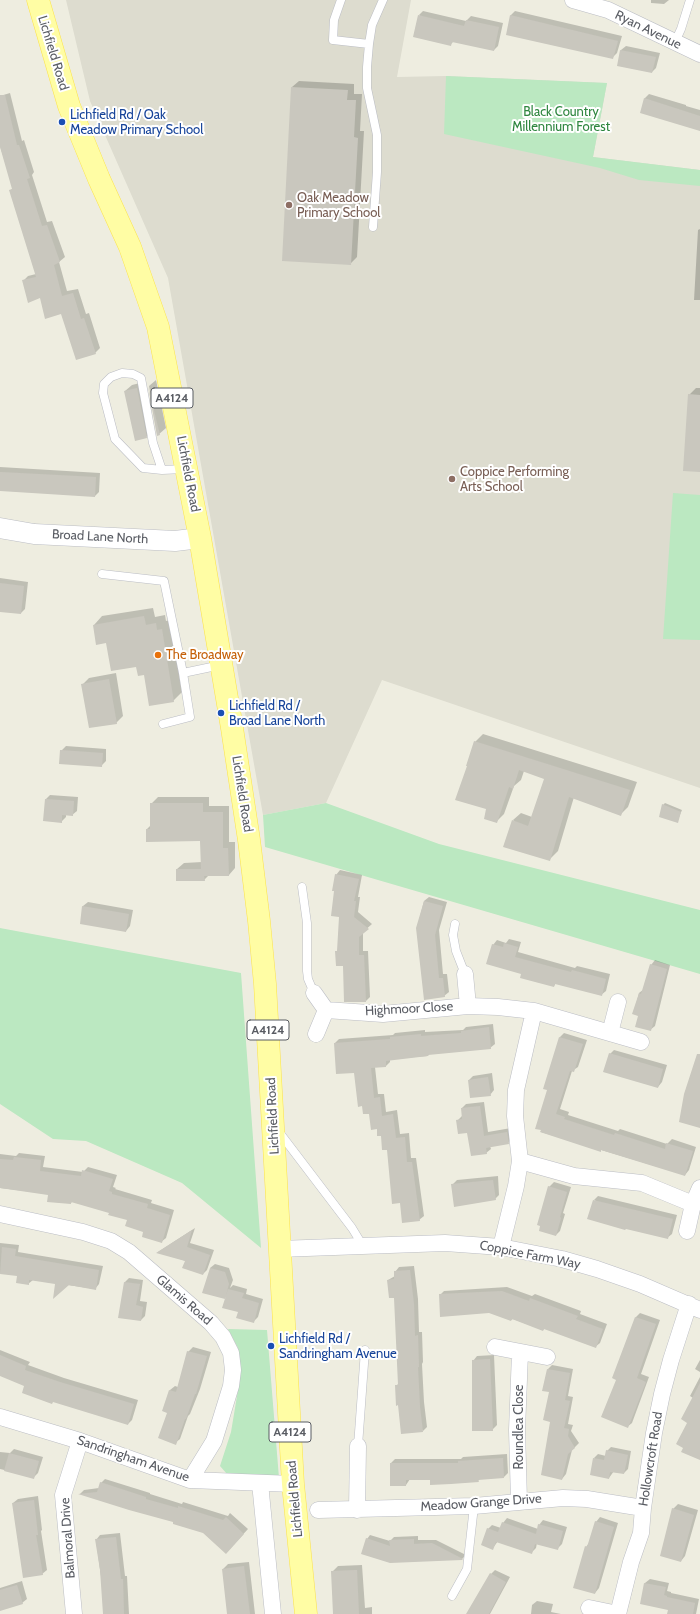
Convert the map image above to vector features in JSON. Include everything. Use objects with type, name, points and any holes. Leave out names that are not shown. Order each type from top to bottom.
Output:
[{"type":"main road","name":"Lichfield Road","points":[[38,0],[69,106],[99,179],[130,247],[158,327],[200,538],[245,813],[259,920],[265,984],[274,1125],[279,1249],[293,1484],[306,1614]]},
{"type":"street","name":"Ryan Avenue","points":[[573,0],[609,5],[675,42],[700,54]]},
{"type":"street","name":"Broad Lane North","points":[[0,528],[34,534],[176,541],[200,538]]},
{"type":"street","name":"Highmoor Close","points":[[465,974],[468,1006]]},
{"type":"street","points":[[314,993],[326,1010],[316,1034]]},
{"type":"street","points":[[610,1032],[618,1002]]},
{"type":"street","name":"Highmoor Close","points":[[326,1010],[383,1014],[468,1006],[498,1007],[534,1011],[641,1042]]},
{"type":"street","points":[[501,1247],[516,1186],[520,1161],[515,1116],[516,1090],[534,1011]]},
{"type":"street","points":[[520,1161],[574,1176],[642,1183],[693,1204]]},
{"type":"street","points":[[687,1231],[693,1204],[700,1188]]},
{"type":"street","name":"Glamis Road","points":[[0,1214],[83,1232],[111,1241],[135,1257],[211,1323],[223,1337],[231,1353],[233,1370],[232,1386],[214,1441],[190,1480]]},
{"type":"street","name":"Coppice Farm Way","points":[[279,1249],[445,1243],[501,1247],[562,1259],[597,1269],[640,1284],[694,1307]]},
{"type":"street","name":"Hollowcroft Road","points":[[589,1608],[618,1614],[631,1562],[642,1533],[643,1508],[654,1433],[662,1394],[671,1360],[694,1307]]},
{"type":"street","points":[[495,1347],[547,1357]]},
{"type":"street","name":"Roundlea Close","points":[[520,1353],[517,1430],[520,1501]]},
{"type":"street","name":"Sandringham Avenue","points":[[0,1418],[80,1441],[190,1480],[293,1484]]},
{"type":"street","name":"Balmoral Drive","points":[[74,1614],[63,1495],[80,1441]]},
{"type":"street","points":[[357,1510],[358,1446]]},
{"type":"street","points":[[260,1483],[273,1614]]},
{"type":"street","name":"Meadow Grange Drive","points":[[318,1510],[474,1506],[563,1498],[587,1499],[643,1508]]},
{"type":"lane","points":[[341,0],[334,20],[333,40],[369,44]]},
{"type":"lane","points":[[373,227],[377,172],[376,135],[366,67],[372,25],[383,0]]},
{"type":"lane","points":[[675,42],[681,29],[690,0]]},
{"type":"lane","points":[[162,470],[153,443],[140,378],[133,374],[127,373],[122,373],[111,377],[104,384],[103,393],[115,439],[143,468],[162,470],[187,469]]},
{"type":"lane","points":[[102,574],[164,581],[190,717],[163,724]]},
{"type":"lane","points":[[182,674],[221,665]]},
{"type":"lane","points":[[302,887],[307,923],[307,972],[308,979],[314,993]]},
{"type":"lane","points":[[455,924],[452,935],[456,951],[465,974]]},
{"type":"lane","points":[[274,1125],[352,1228],[363,1246]]},
{"type":"lane","points":[[358,1446],[365,1350]]},
{"type":"lane","points":[[452,1596],[467,1569],[474,1506]]},
{"type":"shaded area","name":"Coppice Performing Arts School","points":[[66,0],[411,0],[397,77],[446,76],[607,83],[593,157],[700,170],[700,788],[382,680],[326,803],[263,815],[168,278],[90,101]]},
{"type":"green space","name":"Black Country Millennium Forest","points":[[446,76],[607,83],[593,157],[700,170],[700,186],[639,180],[600,168],[444,134]]},
{"type":"green space","points":[[673,493],[700,495],[700,640],[663,639]]},
{"type":"green space","points":[[326,803],[439,844],[700,910],[700,974],[265,847],[263,815]]},
{"type":"green space","points":[[0,928],[241,973],[261,1248],[182,1183],[86,1141],[53,1139],[0,1104]]},
{"type":"green space","points":[[228,1329],[267,1330],[279,1478],[227,1474],[220,1466],[231,1432],[240,1378],[238,1348]]},
{"type":"building","points":[[418,15],[464,26],[466,20],[499,27],[494,51],[452,42],[451,46],[413,37]]},
{"type":"building","points":[[510,15],[618,41],[613,59],[506,35]]},
{"type":"building","points":[[620,50],[656,57],[652,73],[617,66]]},
{"type":"building","points":[[291,87],[348,90],[347,100],[356,100],[354,137],[358,138],[351,265],[282,261]]},
{"type":"building","points":[[0,95],[5,95],[17,145],[19,145],[30,178],[27,179],[42,226],[47,225],[60,262],[54,265],[62,296],[73,293],[81,319],[84,318],[96,354],[76,360],[61,314],[45,319],[40,298],[28,303],[22,280],[36,277],[9,190],[12,189],[0,147]]},
{"type":"building","points":[[644,98],[700,116],[700,131],[640,113]]},
{"type":"building","points":[[148,386],[160,435],[157,436]]},
{"type":"building","points":[[137,388],[147,438],[135,441],[124,391]]},
{"type":"building","points":[[688,394],[700,395],[700,472],[683,471]]},
{"type":"building","points":[[0,472],[96,477],[95,497],[0,491]]},
{"type":"building","points":[[0,583],[24,586],[21,614],[0,612]]},
{"type":"building","points":[[144,616],[146,625],[156,623],[157,630],[162,629],[174,702],[149,706],[144,675],[138,676],[136,667],[111,671],[106,643],[96,645],[93,625]]},
{"type":"building","points":[[109,679],[117,724],[89,728],[81,684]]},
{"type":"building","points":[[474,741],[630,790],[621,816],[569,797],[550,861],[503,847],[512,820],[528,826],[544,779],[519,770],[513,789],[509,787],[497,823],[484,819],[486,809],[455,800]]},
{"type":"building","points":[[60,750],[103,753],[102,767],[59,764]]},
{"type":"building","points":[[45,799],[74,801],[73,816],[62,815],[62,823],[43,821]]},
{"type":"building","points":[[150,803],[203,803],[203,812],[223,812],[223,848],[228,848],[229,876],[204,876],[205,881],[176,881],[176,869],[201,869],[200,841],[146,842],[146,829],[150,829]]},
{"type":"building","points":[[662,804],[681,812],[678,823],[659,817]]},
{"type":"building","points":[[335,874],[359,879],[354,901],[356,901],[354,917],[369,929],[359,937],[359,955],[364,955],[366,1002],[344,1002],[343,966],[336,966],[335,951],[337,951],[339,917],[331,916],[334,891],[332,891]]},
{"type":"building","points":[[424,901],[443,906],[435,935],[439,978],[443,978],[445,997],[424,1000],[416,928]]},
{"type":"building","points":[[82,906],[129,914],[126,932],[80,924]]},
{"type":"building","points":[[504,943],[518,947],[515,957],[571,972],[572,970],[606,979],[602,996],[555,984],[554,987],[520,978],[521,974],[486,964],[492,944],[503,947]]},
{"type":"building","points":[[650,964],[667,969],[651,1031],[635,1027],[638,1016],[632,1014],[639,993],[641,994]]},
{"type":"building","points":[[489,1027],[491,1049],[386,1061],[386,1067],[371,1068],[374,1098],[380,1097],[382,1116],[393,1114],[396,1138],[405,1137],[407,1162],[412,1162],[420,1221],[402,1223],[400,1203],[392,1204],[387,1150],[382,1150],[381,1136],[377,1136],[377,1129],[371,1130],[369,1114],[363,1114],[362,1106],[358,1107],[354,1073],[336,1074],[334,1043],[390,1039],[390,1037],[421,1034],[421,1036],[461,1033],[461,1031]]},
{"type":"building","points":[[559,1037],[583,1044],[574,1072],[570,1071],[556,1114],[565,1117],[564,1119],[665,1149],[666,1143],[693,1151],[685,1176],[601,1150],[601,1152],[535,1129],[547,1090],[543,1089]]},
{"type":"building","points":[[609,1053],[663,1069],[658,1088],[603,1072]]},
{"type":"building","points":[[697,1054],[700,1054],[700,1128],[679,1122],[684,1094]]},
{"type":"building","points":[[488,1077],[491,1096],[470,1098],[468,1080]]},
{"type":"building","points":[[480,1106],[484,1136],[507,1132],[509,1144],[486,1148],[487,1154],[471,1156],[467,1133],[458,1134],[456,1120],[462,1119],[461,1108]]},
{"type":"building","points":[[14,1157],[41,1160],[40,1171],[81,1176],[82,1170],[113,1179],[109,1191],[112,1192],[112,1194],[148,1204],[147,1208],[170,1215],[162,1243],[142,1237],[143,1232],[125,1226],[127,1220],[108,1215],[109,1213],[71,1202],[71,1204],[47,1202],[48,1195],[0,1188],[0,1159],[13,1160]]},
{"type":"building","points":[[493,1180],[496,1200],[454,1207],[451,1184]]},
{"type":"building","points":[[548,1186],[567,1192],[556,1236],[539,1231],[540,1226],[537,1225]]},
{"type":"building","points":[[593,1200],[673,1219],[668,1239],[625,1230],[587,1219]]},
{"type":"building","points":[[192,1230],[187,1247],[210,1255],[203,1275],[182,1268],[185,1261],[156,1253]]},
{"type":"building","points":[[2,1247],[16,1249],[15,1256],[99,1270],[96,1290],[69,1285],[53,1299],[55,1284],[29,1280],[29,1285],[16,1283],[17,1276],[0,1274]]},
{"type":"building","points":[[210,1268],[225,1272],[229,1284],[225,1299],[202,1293]]},
{"type":"building","points":[[410,1270],[414,1304],[415,1336],[418,1335],[420,1407],[423,1432],[401,1434],[398,1405],[396,1406],[395,1385],[398,1385],[394,1298],[389,1298],[387,1280],[394,1279],[394,1271]]},
{"type":"building","points":[[124,1282],[140,1284],[136,1305],[143,1307],[141,1321],[118,1318]]},
{"type":"building","points":[[228,1289],[244,1293],[242,1298],[259,1303],[254,1323],[236,1318],[238,1312],[222,1308]]},
{"type":"building","points":[[502,1291],[529,1301],[530,1298],[578,1316],[576,1319],[603,1329],[596,1348],[544,1329],[543,1331],[512,1319],[511,1321],[489,1313],[440,1317],[439,1294]]},
{"type":"building","points":[[635,1317],[656,1324],[637,1378],[646,1382],[628,1428],[601,1417],[616,1380],[612,1378]]},
{"type":"building","points":[[187,1351],[207,1356],[196,1394],[176,1445],[158,1438],[167,1413],[162,1411],[169,1390],[176,1392]]},
{"type":"building","points":[[0,1355],[26,1366],[25,1370],[134,1404],[128,1425],[53,1402],[52,1404],[22,1393],[24,1386],[0,1376]]},
{"type":"building","points":[[490,1359],[493,1431],[472,1431],[472,1360]]},
{"type":"building","points":[[547,1369],[570,1373],[565,1400],[570,1401],[564,1428],[569,1429],[568,1436],[575,1448],[568,1454],[562,1480],[541,1475],[550,1422],[543,1420],[549,1392],[542,1391]]},
{"type":"building","points":[[700,1383],[700,1460],[681,1452],[683,1448],[676,1444],[687,1423],[681,1419]]},
{"type":"building","points":[[606,1450],[628,1455],[624,1474],[610,1472],[609,1479],[590,1475],[593,1458],[604,1460]]},
{"type":"building","points":[[9,1453],[39,1461],[34,1479],[4,1471]]},
{"type":"building","points":[[503,1458],[504,1478],[478,1480],[479,1482],[430,1485],[430,1480],[406,1480],[406,1486],[390,1486],[390,1463],[458,1463],[458,1461]]},
{"type":"building","points":[[100,1482],[146,1497],[146,1499],[178,1508],[178,1506],[223,1520],[226,1517],[244,1534],[226,1554],[203,1533],[173,1524],[173,1522],[78,1494],[97,1492]]},
{"type":"building","points":[[34,1500],[38,1535],[36,1535],[43,1575],[23,1578],[12,1503]]},
{"type":"building","points":[[672,1508],[694,1515],[681,1562],[660,1556]]},
{"type":"building","points":[[595,1521],[614,1527],[595,1594],[573,1588],[585,1546],[587,1547]]},
{"type":"building","points":[[502,1522],[536,1534],[538,1524],[563,1531],[558,1550],[535,1544],[532,1554],[496,1542],[493,1550],[481,1545],[487,1528],[498,1532]]},
{"type":"building","points":[[116,1537],[121,1579],[123,1579],[124,1614],[103,1614],[100,1570],[95,1539]]},
{"type":"building","points":[[366,1538],[390,1546],[389,1540],[414,1539],[414,1544],[432,1543],[463,1559],[390,1563],[361,1554]]},
{"type":"building","points":[[244,1566],[250,1614],[227,1614],[222,1569]]},
{"type":"building","points":[[357,1570],[359,1614],[333,1614],[331,1571]]},
{"type":"building","points":[[490,1573],[506,1582],[489,1614],[466,1614]]},
{"type":"building","points":[[644,1583],[666,1587],[664,1595],[667,1597],[695,1603],[693,1614],[667,1614],[668,1610],[640,1604]]},
{"type":"building","points":[[17,1585],[23,1604],[0,1611],[0,1590]]},
{"type":"place","name":"Lichfield Rd / Oak Meadow Primary School","points":[[62,122]]},
{"type":"place","name":"Oak Meadow Primary School","points":[[289,205]]},
{"type":"place","name":"Coppice Performing Arts School","points":[[452,479]]},
{"type":"place","name":"The Broadway","points":[[158,655]]},
{"type":"place","name":"Lichfield Rd / Broad Lane North","points":[[221,713]]},
{"type":"place","name":"Lichfield Rd / Sandringham Avenue","points":[[271,1346]]}]
